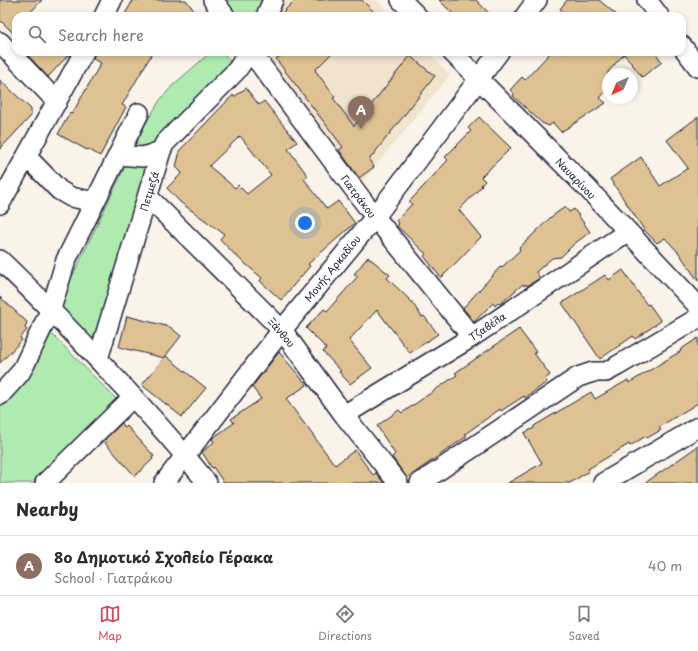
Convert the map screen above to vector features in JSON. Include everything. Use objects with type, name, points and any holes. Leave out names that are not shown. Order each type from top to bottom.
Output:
[{"type":"street","points":[[106,12],[112,0]]},
{"type":"street","points":[[213,0],[222,12]]},
{"type":"street","points":[[268,12],[273,0]]},
{"type":"street","points":[[401,0],[413,12]]},
{"type":"street","points":[[528,12],[537,0]]},
{"type":"street","points":[[647,0],[656,12]]},
{"type":"street","points":[[0,42],[12,55]]},
{"type":"street","points":[[686,51],[698,67]]},
{"type":"street","points":[[13,56],[57,102]]},
{"type":"street","points":[[0,204],[82,56]]},
{"type":"street","name":"Πετμεζά","points":[[98,359],[161,151],[165,143],[237,70],[247,56]]},
{"type":"street","name":"Γιατράκου","points":[[253,56],[374,217],[472,336]]},
{"type":"street","name":"Ναυαρίνου","points":[[456,56],[588,189],[698,306]]},
{"type":"street","name":"Μονής Αρκαδίου","points":[[164,483],[282,330],[374,217],[496,56]]},
{"type":"street","points":[[0,395],[20,373],[51,309],[66,260],[139,112]]},
{"type":"street","points":[[118,155],[143,156],[161,151]]},
{"type":"street","points":[[27,157],[59,190],[72,197],[95,202]]},
{"type":"street","name":"Ξάνθου","points":[[148,197],[282,330],[344,415],[398,483]]},
{"type":"street","name":"Τζαβέλα","points":[[344,415],[472,336],[627,232]]},
{"type":"street","points":[[0,260],[51,309],[98,359],[185,454],[207,483]]},
{"type":"street","points":[[420,483],[578,377],[593,372],[606,372],[698,318]]},
{"type":"street","points":[[45,483],[133,397]]},
{"type":"street","points":[[603,483],[698,427]]},
{"type":"shaded area","points":[[283,0],[376,0],[388,12],[277,12]]},
{"type":"shaded area","points":[[276,56],[432,56],[450,75],[360,185],[267,64]]},
{"type":"green space","points":[[216,0],[265,0],[260,12],[225,12]]},
{"type":"green space","points":[[206,56],[226,56],[231,63],[182,117],[91,348],[56,310],[146,123],[160,100],[173,85]]},
{"type":"green space","points":[[47,329],[120,403],[39,483],[0,483],[0,406],[18,387]]},
{"type":"building","points":[[0,0],[42,0],[31,12],[12,12],[12,32],[0,20]]},
{"type":"building","points":[[133,0],[186,0],[195,12],[126,12]]},
{"type":"building","points":[[295,0],[362,0],[374,12],[283,12]]},
{"type":"building","points":[[439,0],[476,0],[488,12],[451,12]]},
{"type":"building","points":[[567,0],[599,0],[613,12],[563,12],[560,9]]},
{"type":"building","points":[[29,56],[67,56],[48,77]]},
{"type":"building","points":[[94,56],[151,56],[122,105],[126,107],[100,156],[58,134],[70,113],[72,114],[101,63],[93,59]]},
{"type":"building","points":[[280,56],[329,56],[315,70],[335,97],[333,98],[354,126],[410,56],[435,76],[369,160],[374,167],[359,178],[339,150],[343,147],[276,59]]},
{"type":"building","points":[[547,56],[622,56],[612,68],[602,68],[602,96],[600,98],[602,100],[602,104],[604,104],[561,132],[553,123],[549,126],[542,123],[513,96],[514,94],[510,90],[522,77],[525,80]]},
{"type":"building","points":[[626,56],[658,56],[662,62],[642,77],[638,72],[638,68],[635,68]]},
{"type":"building","points":[[0,80],[31,109],[31,116],[0,149]]},
{"type":"building","points":[[246,88],[259,105],[264,101],[297,142],[288,149],[308,176],[304,179],[327,209],[338,201],[355,223],[308,264],[310,266],[281,300],[260,281],[262,278],[235,255],[220,239],[224,234],[180,202],[167,188],[182,173],[176,167],[179,151],[233,95],[234,97]],"holes":[[[240,136],[271,175],[247,194],[238,185],[235,188],[209,166]]]},
{"type":"building","points":[[479,117],[511,148],[481,177],[485,181],[481,185],[482,186],[459,210],[481,237],[441,278],[424,256],[426,254],[397,226],[399,224],[396,221],[412,204],[409,202],[448,160],[445,157],[471,131],[468,128]]},
{"type":"building","points":[[698,117],[698,281],[679,253],[665,238],[657,243],[645,231],[610,179],[641,157],[660,186],[688,168],[667,140]]},
{"type":"building","points":[[565,207],[569,212],[574,209],[590,232],[574,244],[561,257],[552,258],[536,272],[540,278],[527,286],[526,284],[524,286],[523,284],[500,304],[498,303],[495,306],[493,303],[474,322],[463,308],[500,267],[501,268],[520,250],[519,248],[551,217]]},
{"type":"building","points":[[368,257],[390,275],[387,278],[411,301],[422,317],[424,316],[438,334],[410,353],[377,310],[349,340],[372,368],[350,384],[339,372],[341,371],[323,352],[326,348],[306,328],[324,309],[327,311],[358,276],[354,274]]},
{"type":"building","points":[[623,270],[647,305],[649,304],[661,321],[635,339],[633,336],[600,359],[562,303],[605,275],[609,280]]},
{"type":"building","points":[[0,297],[27,322],[25,328],[27,330],[20,338],[22,340],[0,363]]},
{"type":"building","points":[[127,316],[170,327],[181,336],[164,358],[119,347]]},
{"type":"building","points":[[519,329],[536,352],[534,353],[550,375],[545,379],[547,382],[525,398],[524,396],[501,411],[500,409],[465,434],[467,436],[407,478],[392,457],[395,454],[377,426],[399,410],[402,413],[457,375],[455,373]]},
{"type":"building","points":[[698,338],[698,403],[659,427],[661,430],[647,438],[646,436],[630,446],[629,444],[588,469],[589,471],[570,483],[508,483],[542,463],[524,433],[591,392],[595,399],[628,380],[629,383],[681,351],[680,350]]},
{"type":"building","points":[[279,352],[307,385],[286,399],[335,465],[355,450],[373,475],[376,473],[384,483],[224,483],[202,452],[214,442],[212,439],[214,437],[234,423],[231,419],[261,399],[252,387],[261,375],[266,372],[265,370]]},
{"type":"building","points":[[166,356],[206,388],[182,417],[142,385]]},
{"type":"building","points":[[122,423],[125,428],[127,426],[154,456],[152,457],[153,459],[135,476],[105,443],[107,441],[105,439]]},
{"type":"building","points":[[698,446],[698,483],[645,483],[668,467]]},
{"type":"place","name":"8ο Δημοτικό Σχολείο Γέρακα","points":[[361,129]]}]
